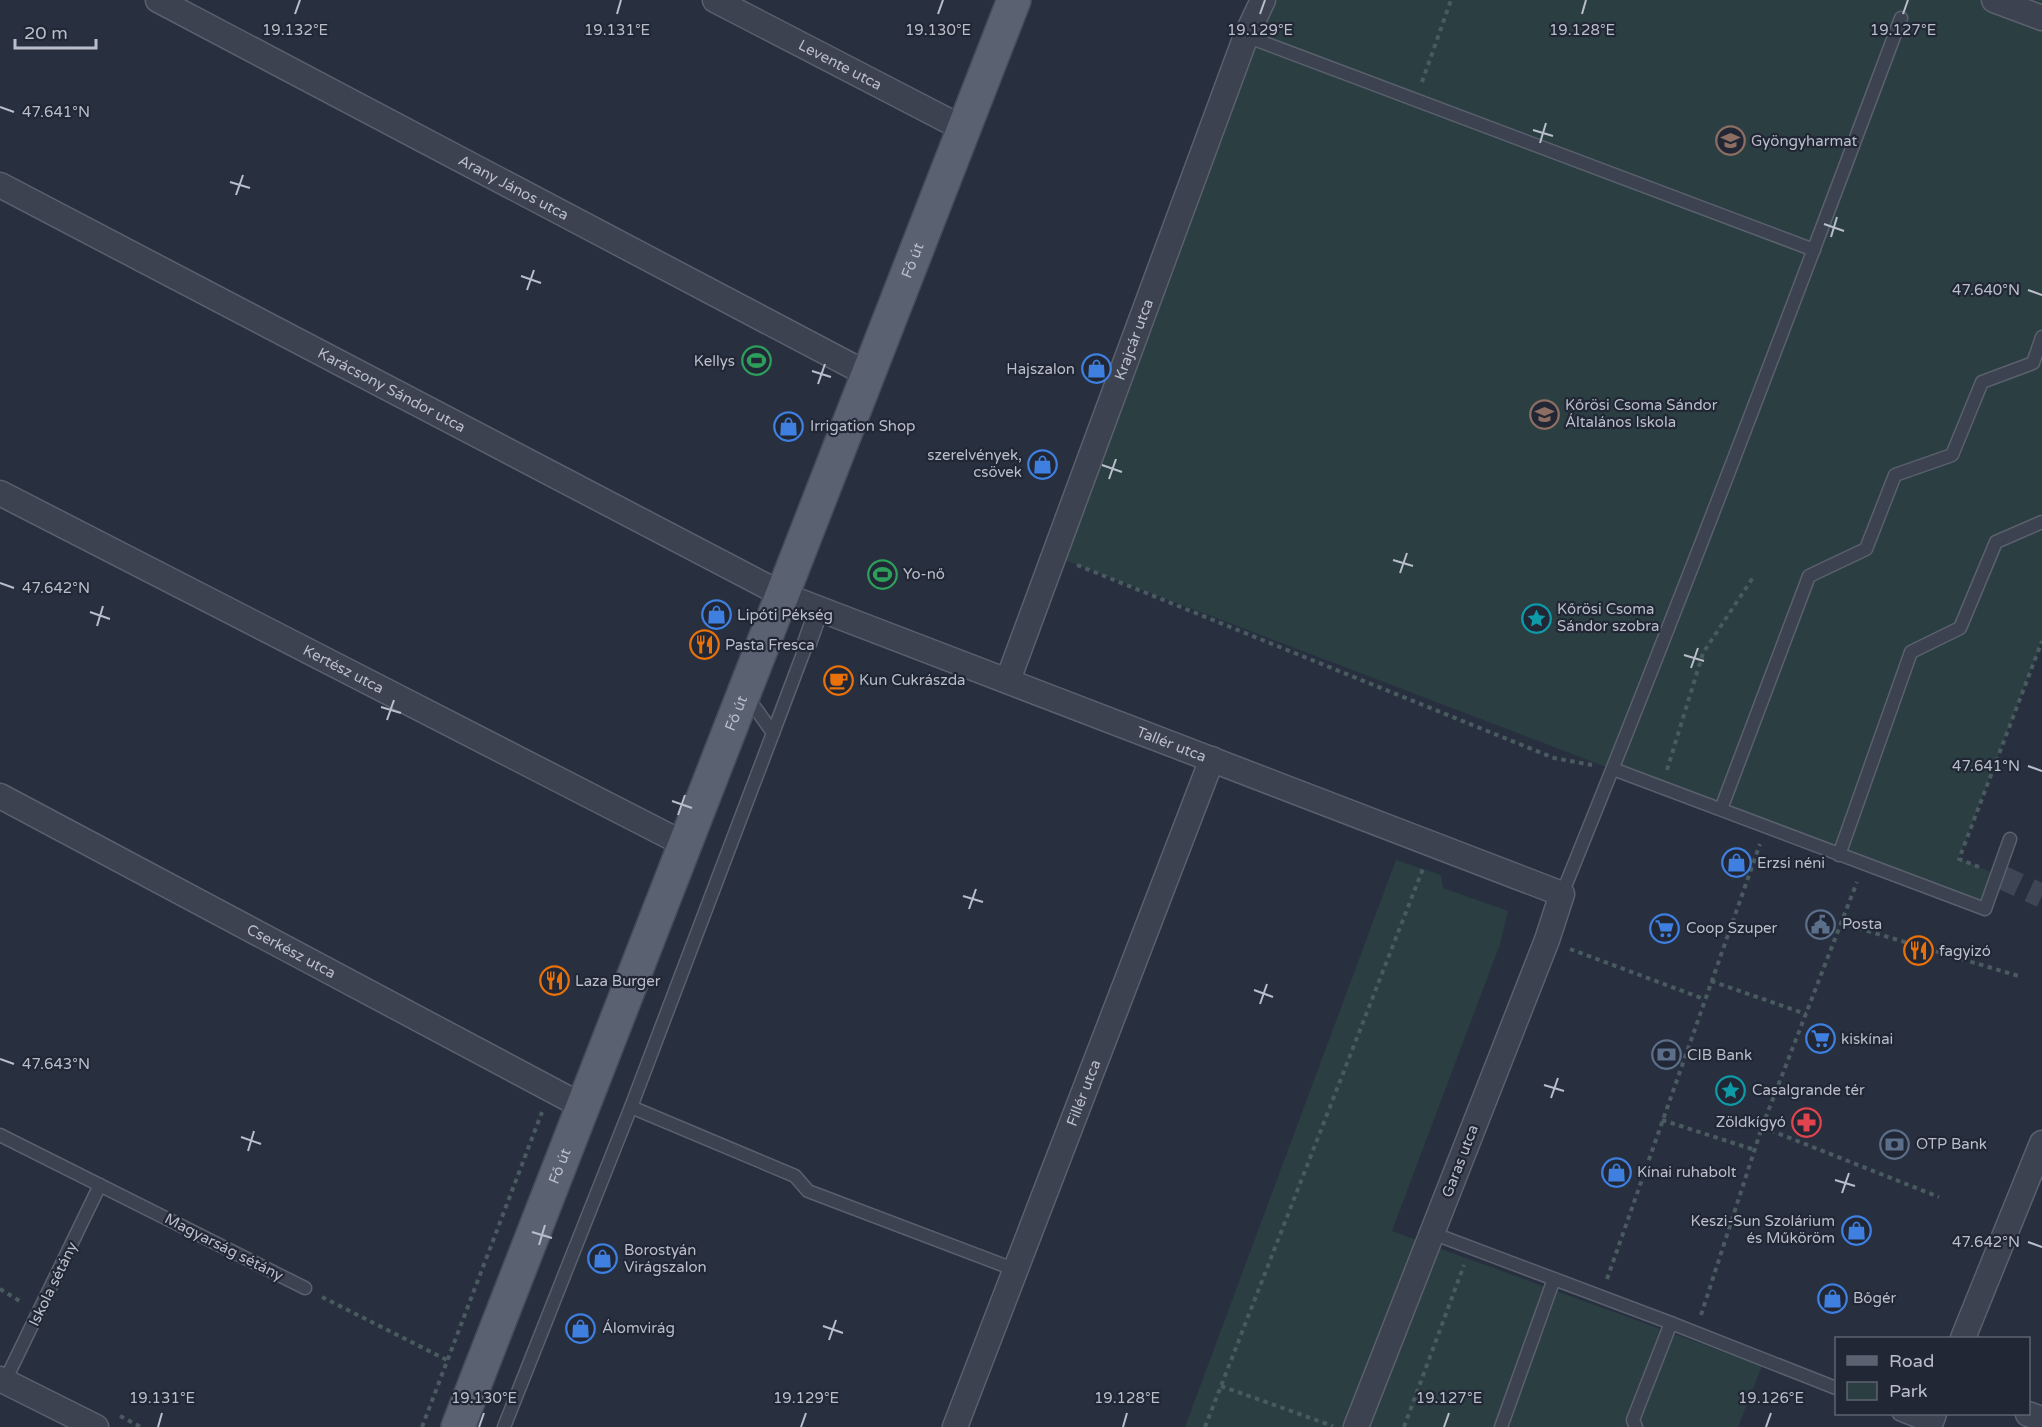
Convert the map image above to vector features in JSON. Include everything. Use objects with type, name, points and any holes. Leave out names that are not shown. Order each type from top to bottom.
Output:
[{"type":"main road","name":"Fő út","points":[[458,1427],[1014,0]]},
{"type":"street","name":"Arany János utca","points":[[158,0],[869,375]]},
{"type":"street","name":"Levente utca","points":[[715,0],[964,129]]},
{"type":"street","name":"Krajcár utca","points":[[1008,680],[1261,0]]},
{"type":"street","points":[[2007,2],[2042,18]]},
{"type":"street","name":"Karácsony Sándor utca","points":[[0,185],[783,595]]},
{"type":"street","name":"Kertész utca","points":[[0,493],[686,845]]},
{"type":"street","name":"Tallér utca","points":[[783,595],[1562,894]]},
{"type":"street","points":[[807,643],[819,609]]},
{"type":"street","name":"Fillér utca","points":[[956,1427],[1212,759]]},
{"type":"street","name":"Cserkész utca","points":[[0,796],[582,1106]]},
{"type":"street","name":"Garas utca","points":[[1356,1427],[1547,940],[1562,894]]},
{"type":"street","points":[[1963,1337],[2042,1143]]},
{"type":"street","points":[[2,1380],[96,1427]]},
{"type":"lane","points":[[1562,894],[1613,769],[1814,250],[1901,18]]},
{"type":"lane","points":[[1246,36],[1814,250]]},
{"type":"lane","points":[[1721,809],[1809,576],[1866,549],[1895,475],[1952,455],[1982,381],[2033,363],[2042,338]]},
{"type":"lane","points":[[1839,855],[1911,652],[1960,628],[1996,542],[2042,522]]},
{"type":"lane","points":[[504,1427],[631,1107],[807,643]]},
{"type":"lane","points":[[745,693],[773,734]]},
{"type":"lane","points":[[1613,769],[1984,909],[2010,839]]},
{"type":"lane","points":[[631,1107],[795,1176],[808,1191],[1016,1270]]},
{"type":"lane","name":"Magyarság sétány","points":[[0,1135],[305,1288]]},
{"type":"lane","name":"Iskola sétány","points":[[2,1380],[100,1185]]},
{"type":"lane","points":[[1432,1233],[1835,1388]]},
{"type":"lane","points":[[1501,1427],[1554,1279]]},
{"type":"lane","points":[[1636,1427],[1633,1420],[1671,1323]]},
{"type":"lane","points":[[1906,1415],[1931,1422]]},
{"type":"path","points":[[1415,99],[1451,0]]},
{"type":"path","points":[[1054,556],[1554,758],[1613,769]]},
{"type":"path","points":[[1661,788],[1704,653],[1754,576]]},
{"type":"path","points":[[1997,875],[1959,859],[2042,641]]},
{"type":"path","points":[[1601,1296],[1766,827]]},
{"type":"path","points":[[1204,1427],[1433,844]]},
{"type":"path","points":[[1695,1332],[1762,1127],[1864,865]]},
{"type":"path","points":[[1841,923],[2022,977]]},
{"type":"path","points":[[1547,940],[1704,999]]},
{"type":"path","points":[[1711,981],[1806,1014]]},
{"type":"path","points":[[422,1427],[551,1089]]},
{"type":"path","points":[[1662,1120],[1755,1150]]},
{"type":"path","points":[[1762,1127],[1939,1197]]},
{"type":"path","points":[[1404,1427],[1470,1248]]},
{"type":"path","points":[[305,1288],[447,1360]]},
{"type":"path","points":[[1221,1386],[1335,1427]]},
{"type":"green space","points":[[1263,0],[2042,0],[2042,641],[1959,858],[1997,875],[1985,909],[1054,556]]},
{"type":"green space","points":[[1396,860],[1441,875],[1443,888],[1508,911],[1500,944],[1392,1231],[1762,1366],[1738,1427],[1185,1427]]},
{"type":"tunnel","points":[[1997,875],[2042,896]]},
{"type":"place","name":"Gyöngyharmat","points":[[1730,141]]},
{"type":"place","name":"Kellys","points":[[756,361]]},
{"type":"place","name":"Hajszalon","points":[[1096,369]]},
{"type":"place","name":"Kőrösi Csoma Sándor Általános Iskola","points":[[1544,414]]},
{"type":"place","name":"Irrigation Shop","points":[[789,426]]},
{"type":"place","name":"szerelvények, csövek","points":[[1043,464]]},
{"type":"place","name":"Yo-nő","points":[[882,574]]},
{"type":"place","name":"Lipóti Pékség","points":[[716,615]]},
{"type":"place","name":"Kőrösi Csoma Sándor szobra","points":[[1536,618]]},
{"type":"place","name":"Pasta Fresca","points":[[704,645]]},
{"type":"place","name":"Kun Cukrászda","points":[[838,680]]},
{"type":"place","name":"Erzsi néni","points":[[1736,863]]},
{"type":"place","name":"Posta","points":[[1821,924]]},
{"type":"place","name":"Coop Szuper","points":[[1665,928]]},
{"type":"place","name":"fagyizó","points":[[1918,951]]},
{"type":"place","name":"Laza Burger","points":[[554,981]]},
{"type":"place","name":"kiskínai","points":[[1820,1039]]},
{"type":"place","name":"CIB Bank","points":[[1666,1055]]},
{"type":"place","name":"Casalgrande tér","points":[[1731,1090]]},
{"type":"place","name":"Zöldkígyó","points":[[1807,1122]]},
{"type":"place","name":"OTP Bank","points":[[1895,1144]]},
{"type":"place","name":"Kínai ruhabolt","points":[[1616,1172]]},
{"type":"place","name":"Keszi-Sun Szolárium és Műköröm","points":[[1856,1230]]},
{"type":"place","name":"Borostyán Virágszalon","points":[[603,1259]]},
{"type":"place","name":"Bőgér","points":[[1832,1298]]},
{"type":"place","name":"Álomvirág","points":[[581,1328]]}]
